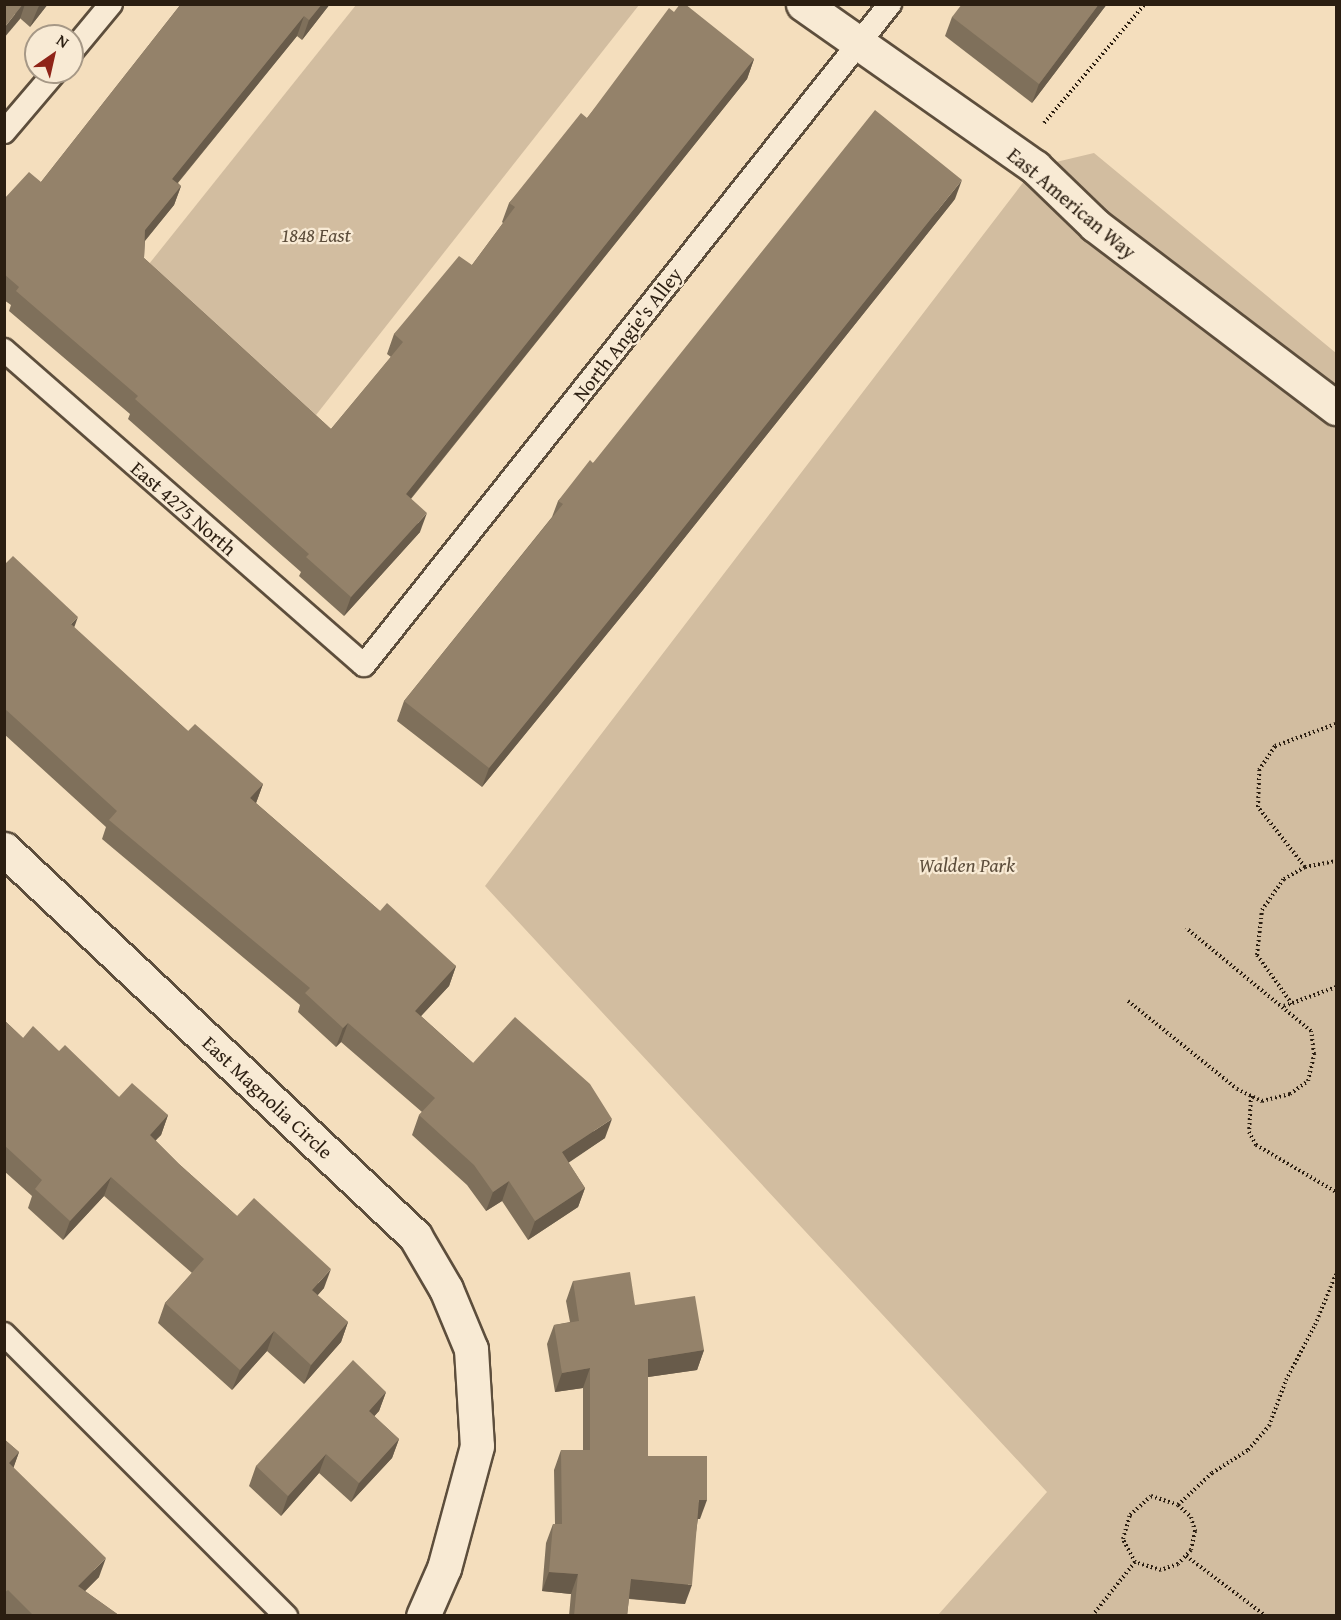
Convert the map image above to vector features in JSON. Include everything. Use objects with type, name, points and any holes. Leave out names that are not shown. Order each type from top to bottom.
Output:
[{"type":"street","name":"East American Way","points":[[803,4],[1035,167],[1095,225],[1336,408]]},
{"type":"street","name":"East Magnolia Circle","points":[[4,849],[416,1236],[446,1289],[471,1349],[477,1446],[444,1568],[423,1616]]},
{"type":"lane","points":[[84,37],[111,4]]},
{"type":"lane","name":"North Angie's Alley","points":[[364,665],[890,4]]},
{"type":"lane","points":[[4,132],[45,84]]},
{"type":"lane","name":"East 4275 North","points":[[4,350],[364,665]]},
{"type":"lane","points":[[4,1334],[285,1616]]},
{"type":"path","points":[[1044,123],[1145,4]]},
{"type":"path","points":[[1305,867],[1258,807],[1259,770],[1275,746],[1336,724]]},
{"type":"path","points":[[1292,1004],[1257,955],[1262,910],[1284,879],[1305,867],[1336,861]]},
{"type":"path","points":[[1128,1001],[1237,1089],[1262,1101],[1290,1094],[1308,1081],[1314,1054],[1311,1031],[1186,928]]},
{"type":"path","points":[[1283,1006],[1336,987]]},
{"type":"path","points":[[1251,1096],[1249,1132],[1256,1145],[1336,1192]]},
{"type":"path","points":[[1178,1505],[1212,1473],[1248,1450],[1269,1426],[1286,1380],[1316,1325],[1336,1274]]},
{"type":"path","points":[[1151,1496],[1178,1505],[1191,1517],[1194,1531],[1191,1550],[1186,1556],[1178,1564],[1161,1570],[1135,1562],[1123,1539],[1130,1515],[1151,1496]]},
{"type":"path","points":[[1186,1556],[1266,1616]]},
{"type":"path","points":[[1092,1616],[1135,1562]]},
{"type":"green space","name":"1848 East","points":[[356,5],[639,5],[316,415],[149,264]]},
{"type":"green space","name":"Walden Park","points":[[1094,153],[1336,353],[1336,1615],[938,1615],[1047,1492],[485,886],[1035,167]]},
{"type":"building","points":[[4,4],[23,4],[4,28]]},
{"type":"building","points":[[181,4],[322,4],[309,20],[304,16],[172,179],[181,186],[145,230],[144,258],[331,429],[403,342],[394,334],[459,256],[472,265],[515,207],[509,203],[581,113],[587,118],[669,8],[674,12],[680,4],[685,4],[754,59],[406,494],[427,513],[351,597],[306,557],[309,554],[135,399],[138,396],[16,291],[19,287],[4,274],[4,199],[29,172],[41,182]]},
{"type":"building","points":[[962,4],[1099,4],[1039,84],[952,17]]},
{"type":"building","points":[[875,110],[962,180],[489,768],[404,701],[563,504],[558,501],[590,460],[593,463]]},
{"type":"building","points":[[13,556],[78,617],[71,624],[188,731],[195,724],[263,784],[250,798],[380,911],[387,903],[456,966],[415,1011],[473,1063],[515,1017],[590,1084],[612,1119],[562,1152],[585,1188],[535,1221],[509,1181],[493,1192],[474,1165],[419,1115],[435,1098],[348,1023],[343,1028],[305,993],[310,988],[109,820],[117,811],[4,708],[4,565]]},
{"type":"building","points":[[4,1020],[23,1038],[33,1026],[59,1051],[65,1045],[119,1097],[132,1083],[168,1115],[150,1135],[179,1164],[237,1216],[254,1198],[331,1269],[312,1290],[348,1322],[311,1365],[274,1331],[240,1370],[165,1303],[204,1259],[111,1177],[70,1221],[35,1189],[42,1180],[4,1145]]},
{"type":"building","points":[[630,1272],[635,1305],[695,1296],[704,1350],[648,1359],[648,1456],[707,1456],[707,1500],[699,1500],[692,1585],[631,1579],[627,1616],[574,1616],[578,1574],[549,1572],[553,1524],[562,1524],[561,1450],[590,1450],[590,1368],[562,1373],[554,1325],[579,1321],[573,1281]]},
{"type":"building","points":[[353,1360],[386,1392],[369,1411],[399,1439],[359,1483],[326,1454],[288,1496],[256,1466]]},
{"type":"building","points":[[4,1439],[19,1452],[9,1463],[106,1558],[78,1586],[120,1616],[34,1616],[8,1590],[4,1593]]}]
